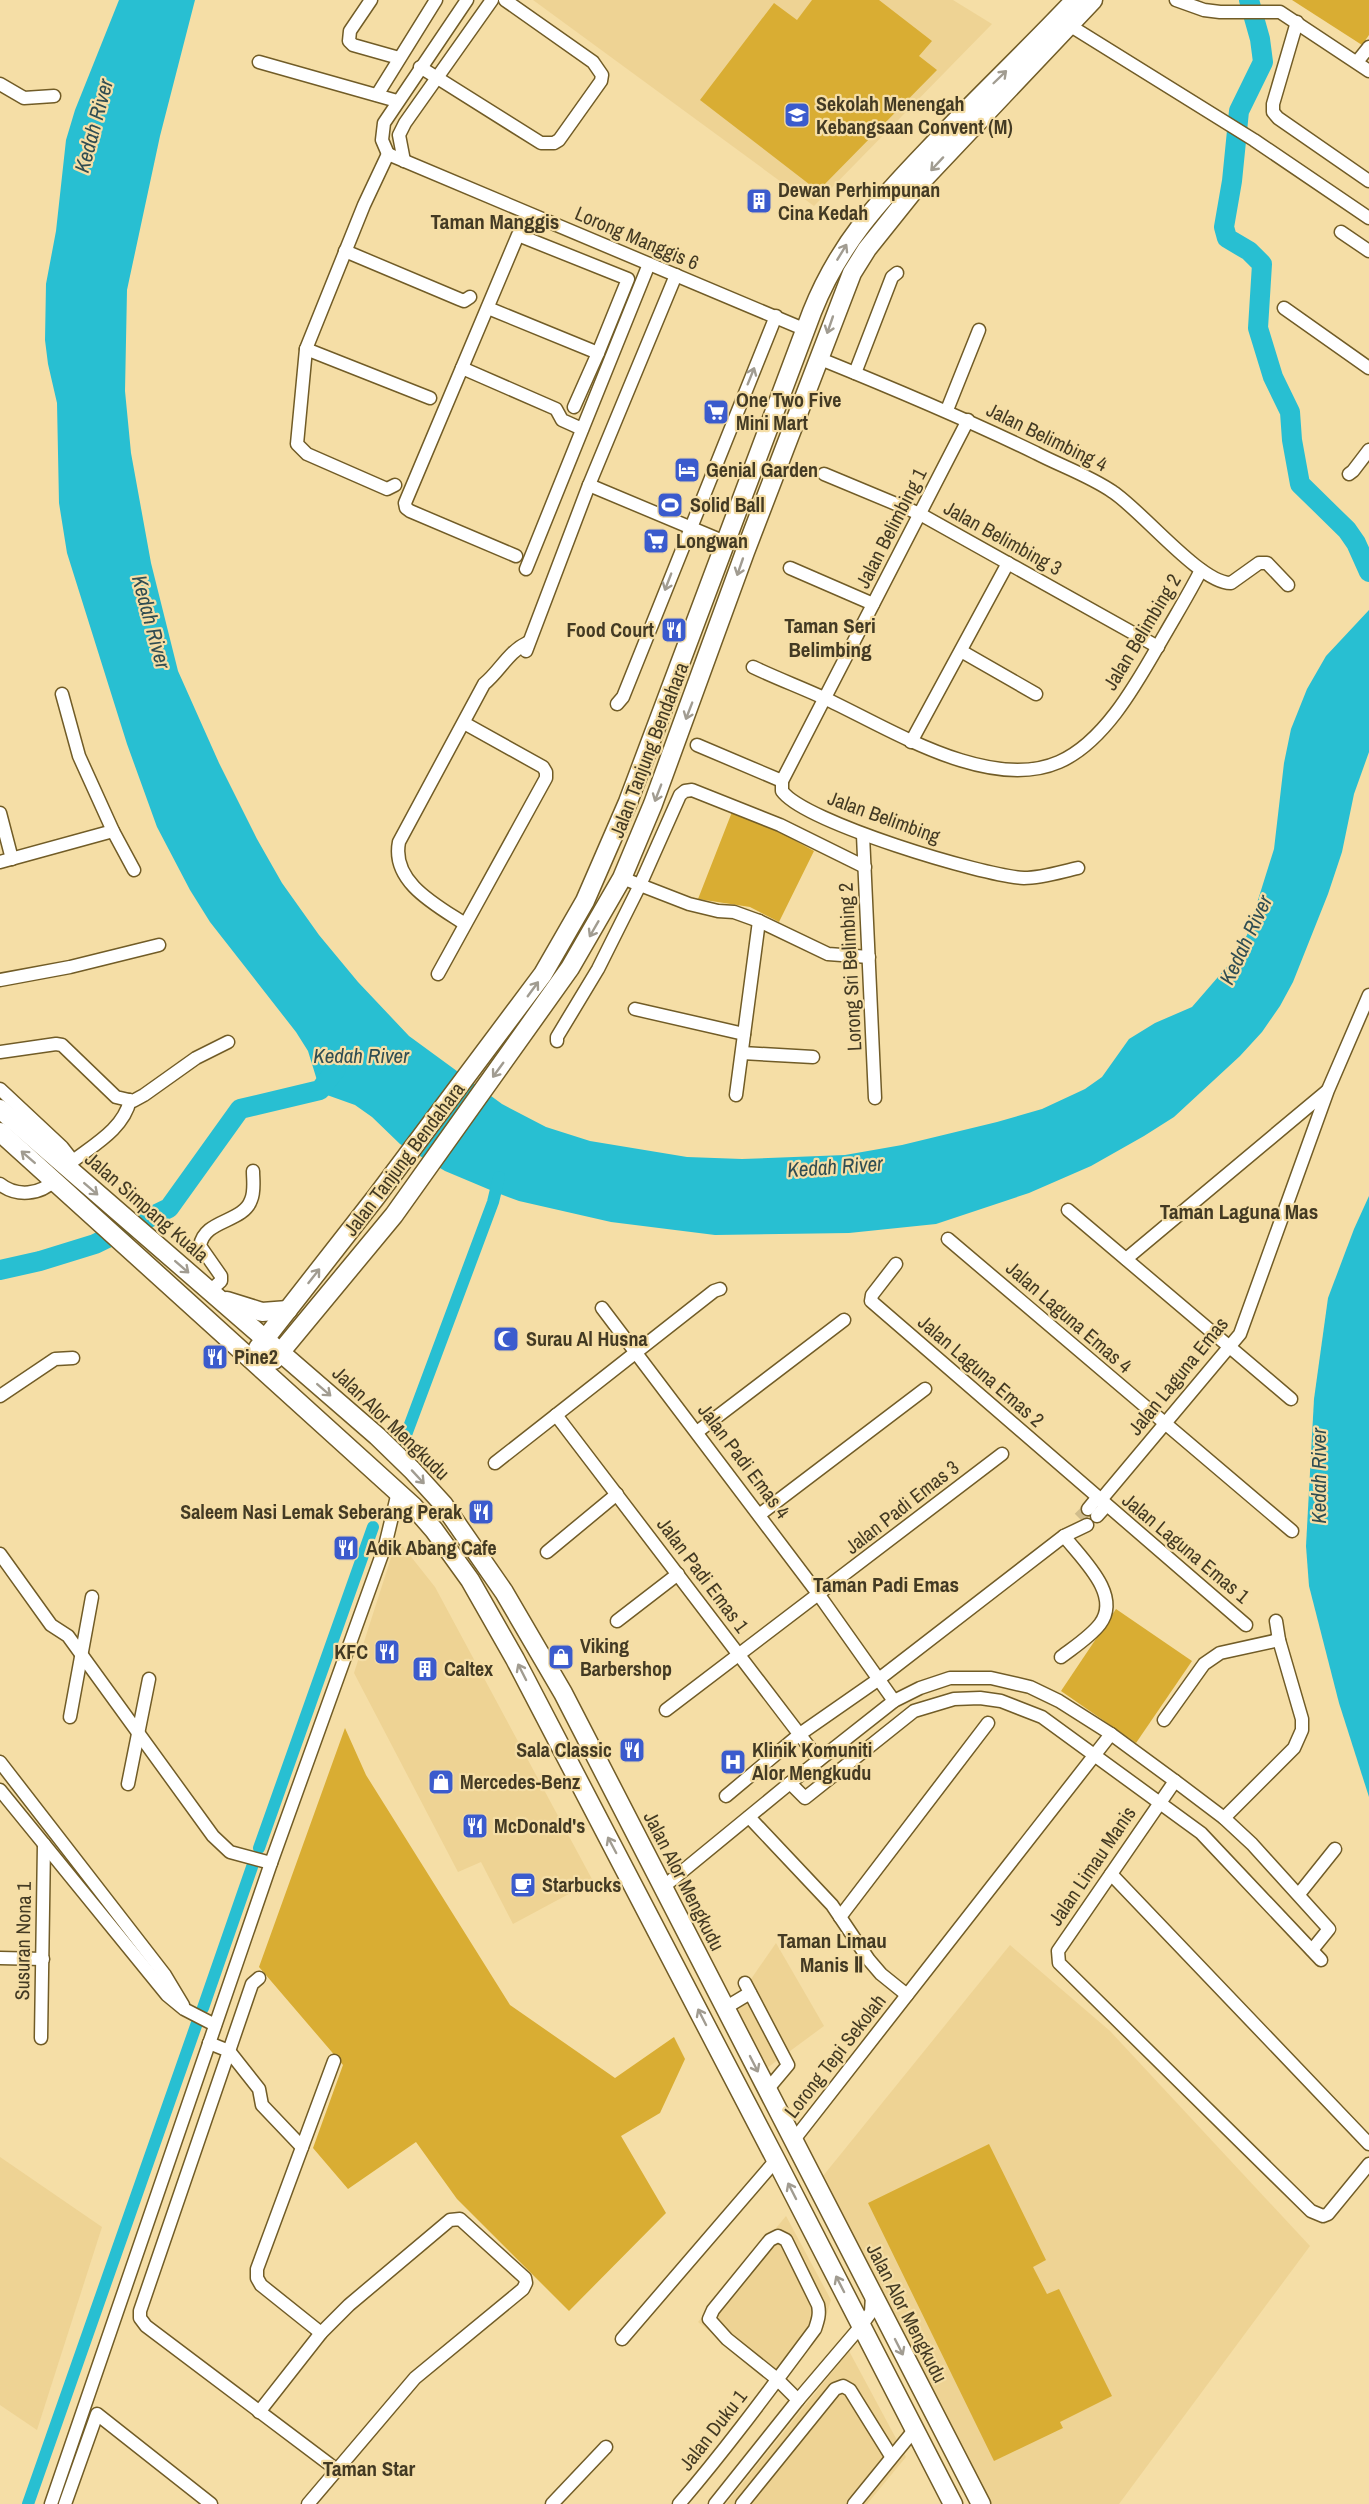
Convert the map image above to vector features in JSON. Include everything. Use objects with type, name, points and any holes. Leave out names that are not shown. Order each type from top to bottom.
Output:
[{"type":"main road","name":"Jalan Tanjung Bendahara","points":[[250,1359],[498,1036],[543,974],[576,918],[604,860],[657,729],[822,288],[852,235],[893,186],[1075,0]]},
{"type":"main road","name":"Jalan Tanjung Bendahara","points":[[265,1371],[394,1215],[532,1023],[589,938],[622,878],[678,738],[842,294],[867,249],[919,184],[1093,0]]},
{"type":"main road","points":[[657,729],[678,738]]},
{"type":"main road","name":"Jalan Simpang Kuala","points":[[0,1109],[72,1166],[116,1210],[265,1338]]},
{"type":"main road","name":"Jalan Simpang Kuala","points":[[0,1132],[250,1359]]},
{"type":"main road","points":[[214,1295],[262,1312],[288,1310]]},
{"type":"main road","points":[[302,1370],[299,1351],[303,1323]]},
{"type":"main road","name":"Jalan Alor Mengkudu","points":[[265,1338],[377,1436],[430,1490],[443,1504],[504,1592],[563,1693],[981,2504]]},
{"type":"main road","points":[[250,1359],[399,1492],[423,1517],[470,1580],[515,1659],[953,2504]]},
{"type":"main road","points":[[657,1931],[660,1913],[668,1910],[676,1914]]},
{"type":"street","points":[[371,0],[350,31],[349,41],[353,45],[399,58]]},
{"type":"street","points":[[377,95],[436,0]]},
{"type":"street","points":[[395,485],[387,489],[298,448],[306,349],[345,251],[388,154],[382,140],[383,127],[420,67],[466,0]]},
{"type":"street","points":[[404,160],[399,135],[436,78],[492,0]]},
{"type":"street","points":[[420,67],[541,143],[554,143],[559,140],[601,81],[602,75],[593,62],[505,0]]},
{"type":"street","points":[[1176,0],[1212,11],[1274,11],[1286,14],[1369,71]]},
{"type":"street","points":[[1297,22],[1273,104],[1273,112],[1278,118],[1369,181]]},
{"type":"street","points":[[1069,25],[1254,140],[1369,218]]},
{"type":"street","points":[[1357,63],[1369,47]]},
{"type":"street","points":[[259,62],[398,101]]},
{"type":"street","points":[[0,84],[24,98],[54,96]]},
{"type":"street","name":"Lorong Manggis 6","points":[[388,154],[806,330]]},
{"type":"street","points":[[1341,232],[1369,251]]},
{"type":"street","points":[[516,556],[406,508],[405,503],[518,235],[628,279],[574,408]]},
{"type":"street","points":[[345,251],[464,301],[470,297]]},
{"type":"street","points":[[526,569],[649,264]]},
{"type":"street","points":[[855,373],[892,277],[897,273]]},
{"type":"street","points":[[465,924],[419,892],[399,865],[397,853],[399,842],[484,684],[496,674],[517,648],[526,647],[589,485],[676,275]]},
{"type":"street","points":[[488,308],[598,352]]},
{"type":"street","points":[[1284,308],[1369,368]]},
{"type":"street","points":[[617,704],[623,697],[776,316]]},
{"type":"street","points":[[947,410],[979,330]]},
{"type":"street","points":[[306,349],[430,398]]},
{"type":"street","name":"Jalan Belimbing 4","points":[[818,358],[947,410],[1113,492],[1201,570],[1218,582],[1231,583],[1259,563],[1267,563],[1288,585]]},
{"type":"street","points":[[462,368],[556,409],[562,420],[582,429]]},
{"type":"street","points":[[556,409],[567,406],[589,413]]},
{"type":"street","name":"Jalan Belimbing 1","points":[[782,781],[968,420]]},
{"type":"street","points":[[1349,474],[1369,450]]},
{"type":"street","name":"Jalan Belimbing 3","points":[[824,474],[920,514],[1158,647]]},
{"type":"street","points":[[589,485],[725,543]]},
{"type":"street","points":[[911,742],[1008,563]]},
{"type":"street","points":[[790,568],[873,604]]},
{"type":"street","name":"Jalan Belimbing 2","points":[[753,667],[825,699],[911,742],[1008,771],[1029,770],[1059,762],[1075,752],[1111,718],[1128,698],[1201,570]]},
{"type":"street","points":[[961,651],[1036,693]]},
{"type":"street","points":[[62,694],[79,756],[113,831],[134,870]]},
{"type":"street","points":[[438,974],[546,778],[543,767],[464,723]]},
{"type":"street","points":[[697,745],[782,781]]},
{"type":"street","name":"Jalan Belimbing","points":[[782,781],[782,791],[790,800],[829,821],[863,835],[992,874],[1039,877],[1078,868]]},
{"type":"street","points":[[557,1041],[557,1037],[598,969],[640,885],[680,795],[685,791],[692,790],[780,825],[865,867]]},
{"type":"street","points":[[0,813],[6,860],[113,831]]},
{"type":"street","name":"Lorong Sri Belimbing 2","points":[[863,835],[875,1098]]},
{"type":"street","points":[[622,878],[689,904],[718,911],[734,912],[759,921],[828,954],[869,957]]},
{"type":"street","points":[[736,1095],[759,921]]},
{"type":"street","points":[[0,980],[70,967],[159,945]]},
{"type":"street","name":"Jalan Laguna Emas","points":[[726,1796],[800,1734],[879,1679],[1088,1517],[1229,1346],[1243,1328],[1328,1090],[1369,995]]},
{"type":"street","points":[[635,1009],[744,1034]]},
{"type":"street","points":[[0,1052],[62,1045],[116,1096],[130,1100],[144,1095],[188,1063],[228,1042]]},
{"type":"street","points":[[742,1053],[813,1058]]},
{"type":"street","points":[[0,1089],[62,1147],[72,1166],[116,1127],[126,1114],[130,1100]]},
{"type":"street","points":[[1126,1259],[1328,1090]]},
{"type":"street","points":[[214,1295],[221,1276],[200,1246],[201,1241],[213,1227],[237,1215],[249,1204],[252,1198],[254,1171]]},
{"type":"street","points":[[0,1184],[4,1188],[25,1193],[44,1189],[54,1180]]},
{"type":"street","points":[[1068,1210],[1292,1399]]},
{"type":"street","name":"Jalan Laguna Emas 4","points":[[948,1239],[1292,1531]]},
{"type":"street","name":"Jalan Laguna Emas 2","points":[[896,1264],[872,1295],[871,1301],[1101,1501]]},
{"type":"street","points":[[495,1463],[636,1351],[714,1291],[720,1289]]},
{"type":"street","name":"Jalan Padi Emas 4","points":[[602,1308],[819,1595],[894,1701]]},
{"type":"street","points":[[697,1432],[844,1320]]},
{"type":"street","points":[[0,1396],[56,1359],[74,1358]]},
{"type":"street","points":[[759,1515],[925,1389]]},
{"type":"street","name":"Jalan Padi Emas 1","points":[[556,1415],[819,1760]]},
{"type":"street","name":"Jalan Padi Emas 3","points":[[666,1710],[1002,1454]]},
{"type":"street","points":[[51,2504],[270,1863],[385,1546],[399,1492]]},
{"type":"street","points":[[547,1552],[617,1494]]},
{"type":"street","name":"Jalan Laguna Emas 1","points":[[1101,1501],[1246,1624]]},
{"type":"street","points":[[1061,1657],[1095,1629],[1107,1609],[1106,1594],[1064,1536]]},
{"type":"street","points":[[0,1554],[51,1625],[68,1636],[220,1845],[230,1851],[270,1863]]},
{"type":"street","points":[[617,1621],[678,1574]]},
{"type":"street","points":[[69,1717],[92,1597]]},
{"type":"street","points":[[1224,1818],[1294,1748],[1302,1731],[1302,1719],[1279,1640],[1276,1621]]},
{"type":"street","points":[[1164,1720],[1211,1657],[1279,1640]]},
{"type":"street","points":[[662,1888],[894,1701],[950,1678],[991,1678],[1009,1681],[1059,1701],[1111,1734],[1224,1818],[1299,1894],[1329,1929],[1312,1950]]},
{"type":"street","points":[[128,1784],[149,1679]]},
{"type":"street","points":[[790,1783],[805,1798],[914,1711],[954,1699],[991,1700],[1024,1709],[1042,1717],[1201,1833],[1321,1960]]},
{"type":"street","points":[[840,1917],[988,1723]]},
{"type":"street","name":"Lorong Tepi Sekolah","points":[[793,2141],[1111,1734]]},
{"type":"street","points":[[0,1762],[165,1974],[184,2009]]},
{"type":"street","name":"Jalan Limau Manis","points":[[1175,1781],[1058,1951],[1059,1963],[1311,2211],[1323,2216],[1328,2214],[1369,2164]]},
{"type":"street","points":[[0,1790],[167,1995],[184,2009],[215,2025]]},
{"type":"street","points":[[748,1817],[832,1905],[875,1967],[907,1995]]},
{"type":"street","name":"Susuran Nona 1","points":[[41,2038],[44,1844]]},
{"type":"street","points":[[1299,1894],[1335,1849]]},
{"type":"street","points":[[1111,1874],[1369,2144]]},
{"type":"street","points":[[0,1958],[43,1959]]},
{"type":"street","points":[[259,1978],[252,1983],[140,2311],[140,2318],[146,2326],[337,2470]]},
{"type":"street","points":[[725,2008],[747,1988],[788,2065],[767,2090]]},
{"type":"street","points":[[209,2043],[230,2050],[259,2089],[262,2105],[302,2147]]},
{"type":"street","points":[[321,2333],[261,2285],[257,2278],[257,2269],[334,2061]]},
{"type":"street","points":[[622,2339],[776,2160]]},
{"type":"street","points":[[259,2412],[321,2333],[394,2266],[450,2220],[460,2219],[525,2278],[526,2283],[523,2289],[415,2378],[308,2504]]},
{"type":"street","name":"Jalan Duku 1","points":[[679,2504],[716,2460],[815,2329],[820,2312],[786,2240],[778,2236],[770,2240],[713,2310],[710,2319],[727,2339],[777,2379]]},
{"type":"street","points":[[715,2504],[861,2326],[871,2312],[872,2295]]},
{"type":"street","points":[[777,2379],[798,2400]]},
{"type":"street","points":[[742,2504],[835,2389],[843,2386],[850,2390],[891,2456]]},
{"type":"street","points":[[65,2504],[97,2414],[211,2504]]},
{"type":"street","points":[[854,2504],[915,2429]]},
{"type":"street","points":[[552,2504],[606,2447]]},
{"type":"shaded area","name":"Sekolah Menengah Kebangsaan Convent (M)","points":[[533,0],[953,0],[992,24],[814,206]]},
{"type":"shaded area","points":[[812,0],[879,0],[932,41],[919,56],[937,70],[818,191],[700,100],[774,3],[797,20]]},
{"type":"shaded area","points":[[1292,0],[1369,0],[1369,35],[1362,45]]},
{"type":"shaded area","points":[[732,812],[785,835],[814,851],[779,922],[750,907],[698,899]]},
{"type":"shaded area","points":[[397,1539],[435,1587],[593,1881],[513,1924],[481,1862],[458,1872],[354,1673]]},
{"type":"shaded area","points":[[1116,1609],[1192,1661],[1136,1743],[1061,1691]]},
{"type":"shaded area","points":[[345,1728],[366,1775],[510,2005],[615,2078],[674,2037],[685,2059],[660,2113],[621,2136],[666,2213],[569,2311],[457,2199],[416,2142],[348,2189],[313,2148],[343,2065],[259,1967]]},
{"type":"shaded area","points":[[776,1943],[824,2026],[763,2071],[731,2008]]},
{"type":"shaded area","points":[[1010,1945],[1110,2031],[1310,2246],[1119,2504],[988,2504],[823,2176]]},
{"type":"shaded area","points":[[989,2144],[1046,2260],[1033,2267],[1047,2294],[1059,2289],[1112,2396],[1060,2422],[1063,2428],[994,2461],[868,2203]]},
{"type":"shaded area","points":[[0,2157],[102,2227],[37,2430],[0,2405]]},
{"type":"shaded area","points":[[786,2216],[831,2300],[821,2333],[780,2387],[698,2322]]},
{"type":"shaded area","points":[[849,2351],[906,2457],[867,2504],[726,2504]]},
{"type":"water","name":"Kedah River","points":[[119,0],[195,0],[160,136],[127,290],[125,391],[131,453],[151,563],[178,671],[219,763],[282,883],[319,935],[358,982],[409,1036],[502,1104],[546,1127],[590,1141],[687,1157],[742,1159],[845,1155],[902,1145],[1042,1109],[1085,1089],[1102,1077],[1129,1039],[1155,1023],[1192,1007],[1231,962],[1247,935],[1274,849],[1284,763],[1291,729],[1307,689],[1326,656],[1369,610],[1369,752],[1354,794],[1342,852],[1293,982],[1262,1032],[1240,1056],[1174,1117],[1091,1166],[1029,1193],[936,1224],[849,1233],[715,1235],[611,1222],[519,1201],[445,1171],[400,1144],[372,1117],[355,1105],[327,1095],[320,1090],[308,1051],[296,1032],[210,922],[190,890],[157,827],[127,744],[67,553],[59,503],[57,403],[45,340],[46,284],[56,231],[66,140],[75,110]]},
{"type":"water","name":"Kedah River","points":[[1369,1196],[1369,1797],[1339,1703],[1309,1586],[1306,1546],[1314,1399],[1328,1298]]},
{"type":"waterway","points":[[1249,0],[1260,39],[1263,62],[1239,111],[1232,181],[1224,227],[1227,238],[1249,251],[1262,264],[1258,328],[1273,377],[1290,412],[1292,440],[1300,484],[1347,530],[1356,543],[1369,572]]},
{"type":"waterway","points":[[0,1270],[40,1261],[95,1244],[169,1208],[240,1109],[320,1090],[336,1069]]},
{"type":"waterway","points":[[403,1443],[493,1202],[499,1177]]},
{"type":"waterway","points":[[259,1848],[373,1527]]},
{"type":"waterway","points":[[203,2008],[252,1867]]},
{"type":"waterway","points":[[28,2504],[198,2020]]},
{"type":"tunnel","points":[[1079,1518],[1088,1509]]},
{"type":"place","name":"Sekolah Menengah Kebangsaan Convent (M)","points":[[797,115]]},
{"type":"place","name":"Dewan Perhimpunan Cina Kedah","points":[[759,201]]},
{"type":"place","name":"One Two Five Mini Mart","points":[[716,412]]},
{"type":"place","name":"Genial Garden","points":[[687,470]]},
{"type":"place","name":"Solid Ball","points":[[670,505]]},
{"type":"place","name":"Longwan","points":[[656,541]]},
{"type":"place","name":"Food Court","points":[[674,630]]},
{"type":"place","name":"Surau Al Husna","points":[[506,1339]]},
{"type":"place","name":"Pine2","points":[[215,1357]]},
{"type":"place","name":"Saleem Nasi Lemak Seberang Perak","points":[[481,1512]]},
{"type":"place","name":"Adik Abang Cafe","points":[[346,1548]]},
{"type":"place","name":"KFC","points":[[387,1652]]},
{"type":"place","name":"Viking Barbershop","points":[[561,1657]]},
{"type":"place","name":"Caltex","points":[[425,1669]]},
{"type":"place","name":"Sala Classic","points":[[632,1750]]},
{"type":"place","name":"Klinik Komuniti Alor Mengkudu","points":[[733,1762]]},
{"type":"place","name":"Mercedes-Benz","points":[[441,1782]]},
{"type":"place","name":"McDonald's","points":[[475,1826]]},
{"type":"place","name":"Starbucks","points":[[523,1885]]},
{"type":"district","name":"Taman Manggis","points":[[495,222]]},
{"type":"district","name":"Taman Seri Belimbing","points":[[830,638]]},
{"type":"district","name":"Taman Laguna Mas","points":[[1239,1212]]},
{"type":"district","name":"Taman Padi Emas","points":[[886,1585]]},
{"type":"district","name":"Taman Limau Manis Ⅱ","points":[[832,1953]]},
{"type":"district","name":"Taman Star","points":[[369,2469]]}]
